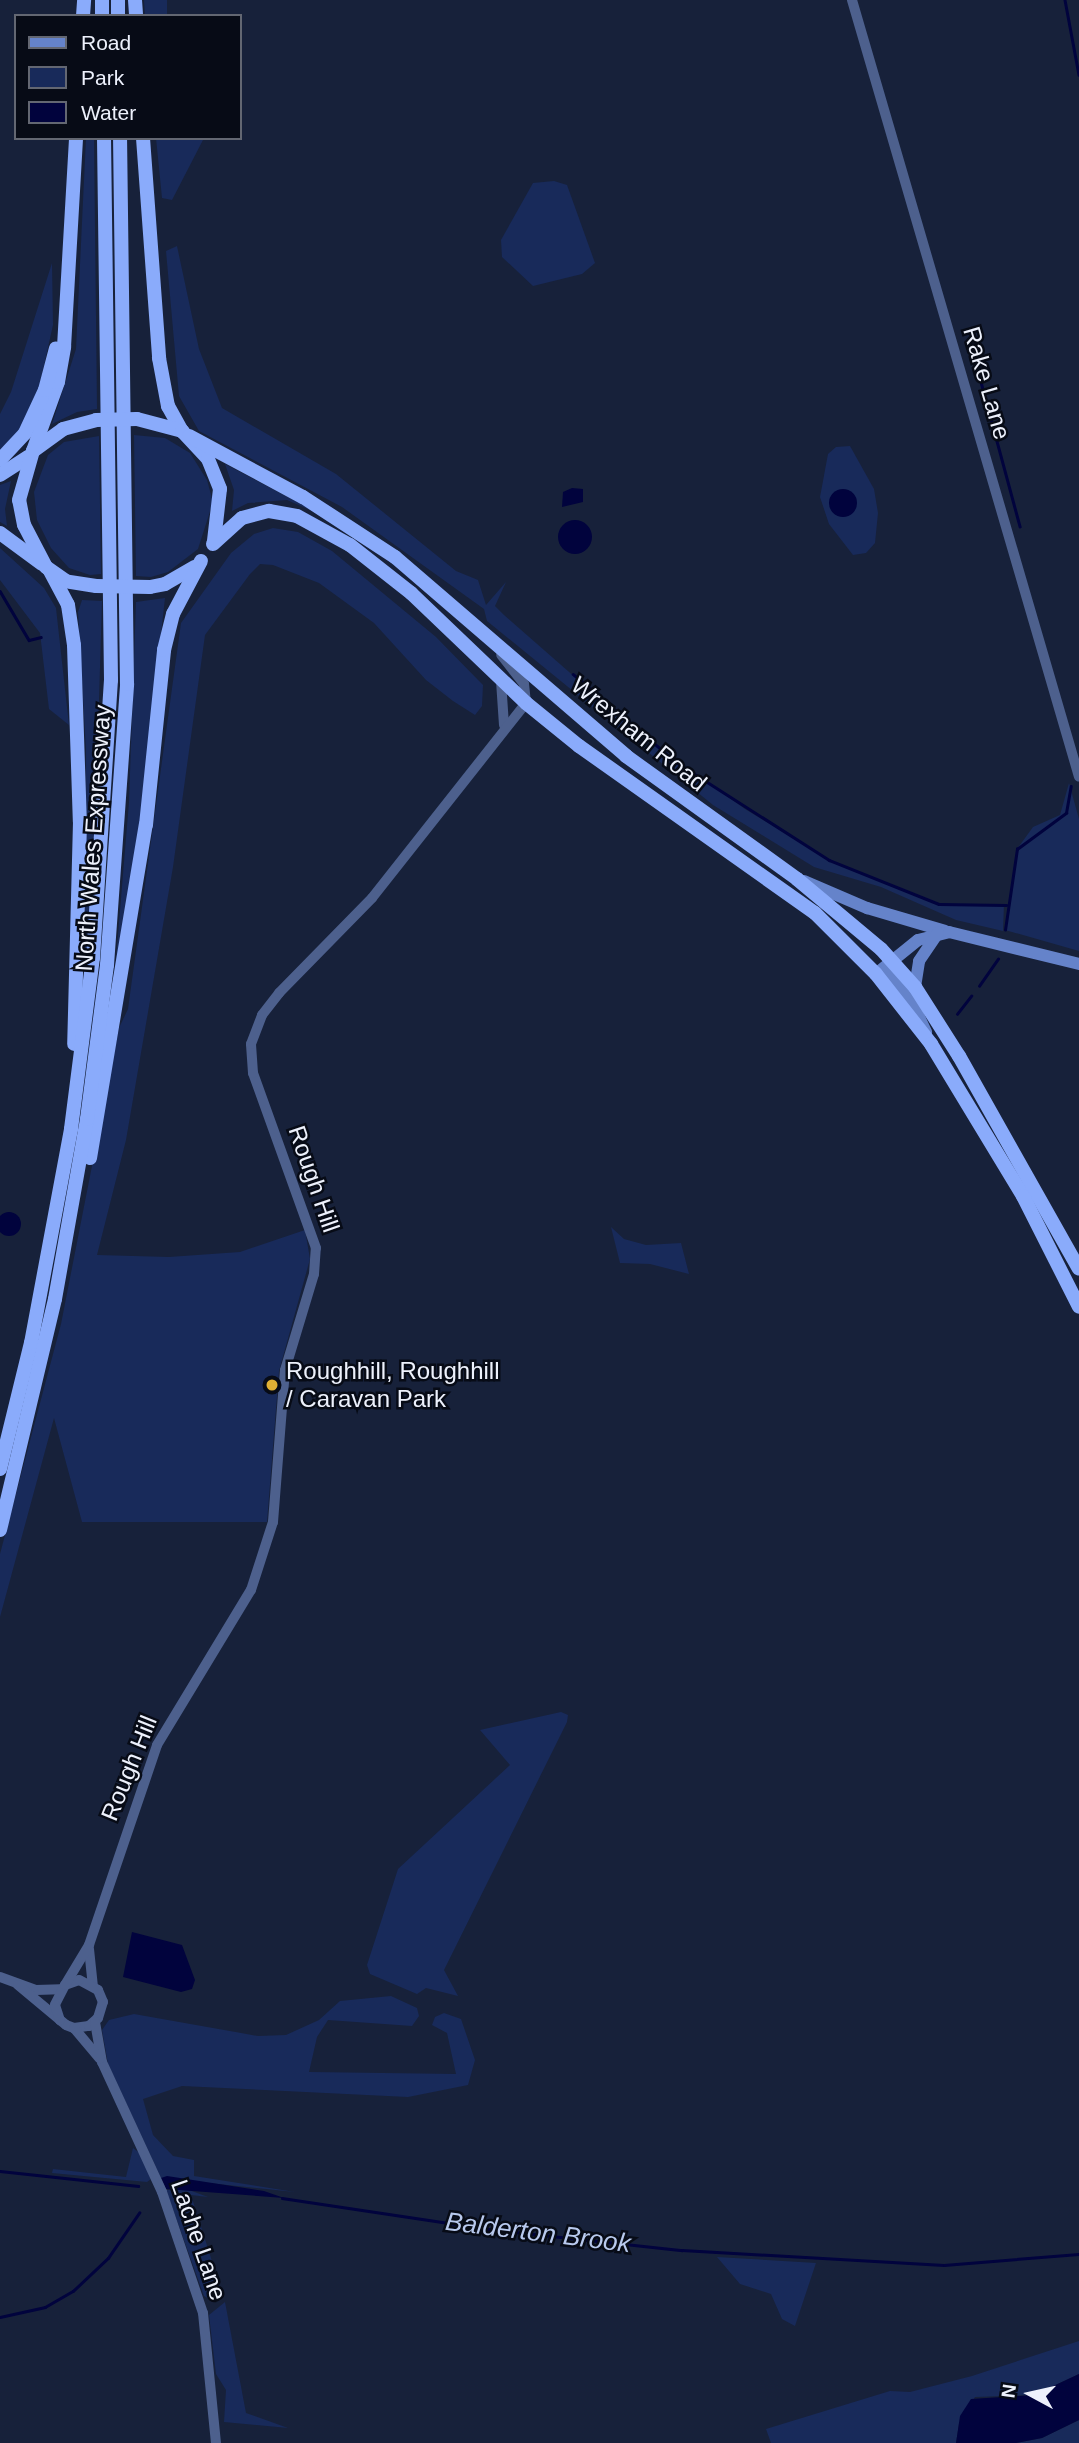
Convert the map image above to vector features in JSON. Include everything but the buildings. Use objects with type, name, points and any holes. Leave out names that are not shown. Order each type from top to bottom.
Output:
[{"type":"highway","points":[[63,1174],[75,1021],[79,782],[74,645],[68,605],[21,512],[20,487],[58,382],[76,140]]},
{"type":"highway","name":"North Wales Expressway","points":[[0,1469],[31,1343],[63,1174],[93,958],[111,680],[104,140]]},
{"type":"highway","name":"North Wales Expressway","points":[[0,1530],[55,1299],[89,1106],[107,965],[127,684],[120,140]]},
{"type":"highway","points":[[55,1299],[86,1179],[112,1041],[146,825],[164,650],[173,614],[213,544],[219,525],[220,489],[208,459],[186,434],[169,406],[159,358],[143,140]]},
{"type":"highway","points":[[0,460],[25,433],[45,390],[67,261]]},
{"type":"highway","points":[[0,475],[63,429],[96,420],[137,419],[186,434]]},
{"type":"highway","name":"Wrexham Road","points":[[186,434],[353,526],[395,557],[497,649],[682,801],[797,879],[885,968]]},
{"type":"highway","name":"Wrexham Road","points":[[213,544],[236,523],[255,513],[297,516],[350,545],[411,593],[526,703],[579,746],[783,888],[885,968]]},
{"type":"highway","points":[[0,533],[66,581],[96,586],[150,587],[179,578],[201,561]]},
{"type":"highway","points":[[885,968],[915,988],[1001,1125],[1079,1269]]},
{"type":"highway","points":[[885,968],[1023,1196],[1079,1307]]},
{"type":"main road","points":[[797,879],[867,908],[944,932],[1079,964]]},
{"type":"main road","points":[[885,968],[918,940],[944,932]]},
{"type":"main road","points":[[915,988],[919,961],[944,932]]},
{"type":"street","name":"Rake Lane","points":[[852,0],[1079,778]]},
{"type":"street","points":[[497,649],[524,684],[526,703]]},
{"type":"street","points":[[497,673],[504,688],[504,726]]},
{"type":"street","name":"Rough Hill","points":[[62,1987],[89,1945],[156,1745],[251,1590],[273,1522],[285,1370],[314,1274],[316,1248],[253,1073],[251,1044],[262,1015],[279,993],[417,845],[504,726],[526,703]]},
{"type":"street","name":"Rough Hill","points":[[89,1945],[93,1985]]},
{"type":"street","points":[[0,1978],[18,1985],[74,2028],[95,2022],[103,2002],[93,1985],[79,1980],[62,1987],[18,1985]]},
{"type":"street","points":[[61,2020],[55,2005],[62,1987]]},
{"type":"street","name":"Lache Lane","points":[[95,2022],[102,2062]]},
{"type":"street","name":"Lache Lane","points":[[74,2028],[102,2062],[162,2192],[203,2313],[216,2443]]},
{"type":"green space","points":[[144,0],[167,0],[167,14],[145,14]]},
{"type":"green space","points":[[86,140],[94,140],[97,409],[77,412],[52,424],[76,349]]},
{"type":"green space","points":[[156,140],[203,140],[172,200],[162,198]]},
{"type":"green space","points":[[554,181],[567,185],[595,263],[582,274],[533,286],[502,257],[501,240],[533,183]]},
{"type":"green space","points":[[177,246],[199,349],[222,408],[336,474],[456,571],[478,580],[486,605],[506,582],[495,606],[504,615],[633,728],[745,809],[829,860],[939,904],[1004,904],[1003,931],[956,920],[881,887],[814,867],[713,805],[487,621],[484,609],[342,507],[199,431],[179,396],[166,251]]},
{"type":"green space","points":[[52,263],[53,325],[39,388],[19,431],[0,454],[0,414],[11,392]]},
{"type":"green space","points":[[134,435],[165,438],[190,453],[207,480],[213,502],[198,549],[168,572],[151,577],[136,576]]},
{"type":"green space","points":[[99,436],[101,574],[90,575],[69,568],[51,548],[37,520],[34,492],[48,455],[64,442]]},
{"type":"green space","points":[[850,446],[874,489],[878,513],[875,543],[866,553],[853,555],[829,524],[820,497],[828,454],[836,447]]},
{"type":"green space","points":[[225,464],[324,516],[287,500],[248,503],[232,511],[234,490]]},
{"type":"green space","points":[[11,481],[5,509],[7,526],[0,522],[0,485]]},
{"type":"green space","points":[[273,528],[298,532],[332,551],[436,637],[483,685],[482,706],[475,715],[453,701],[426,680],[374,623],[319,583],[273,565],[260,564],[250,574],[205,635],[173,867],[126,1140],[97,1255],[169,1257],[240,1252],[305,1230],[310,1259],[279,1371],[267,1522],[82,1522],[54,1418],[0,1617],[0,1554],[61,1324],[119,1028],[128,1009],[181,623],[231,553],[254,534]]},
{"type":"green space","points":[[0,548],[44,588],[56,608],[69,725],[49,709],[40,633],[0,580]]},
{"type":"green space","points":[[165,598],[135,868],[112,1007],[129,802],[136,602]]},
{"type":"green space","points":[[82,600],[102,601],[93,899],[84,972],[86,750],[78,612]]},
{"type":"green space","points":[[1069,783],[1079,819],[1079,951],[1005,930],[1017,849],[1033,827],[1060,815]]},
{"type":"green space","points":[[611,1227],[624,1239],[646,1245],[681,1243],[689,1274],[650,1264],[620,1263]]},
{"type":"green space","points":[[561,1712],[568,1715],[567,1722],[444,1970],[458,1996],[426,1988],[417,1994],[370,1974],[367,1965],[398,1869],[510,1765],[480,1730]]},
{"type":"green space","points":[[391,1996],[417,2008],[419,2016],[412,2026],[328,2020],[317,2037],[309,2072],[456,2074],[447,2033],[432,2025],[435,2017],[444,2013],[461,2019],[475,2060],[468,2085],[408,2097],[182,2086],[143,2099],[153,2135],[173,2156],[194,2160],[194,2176],[295,2192],[161,2178],[108,2064],[102,2030],[109,2020],[134,2014],[258,2036],[286,2035],[319,2020],[340,2001]]},
{"type":"green space","points":[[133,2148],[141,2154],[151,2179],[147,2182],[52,2173],[53,2169],[126,2177]]},
{"type":"green space","points":[[166,2190],[189,2190],[208,2197],[191,2195],[223,2296],[211,2300],[204,2296]]},
{"type":"green space","points":[[717,2257],[816,2263],[795,2326],[782,2319],[771,2294],[740,2284]]},
{"type":"green space","points":[[225,2302],[246,2413],[288,2428],[224,2422],[226,2390],[216,2374],[209,2315]]},
{"type":"green space","points":[[1079,2341],[1079,2374],[1034,2395],[975,2397],[959,2424],[956,2443],[771,2443],[766,2429],[890,2391],[910,2392],[972,2376]]},
{"type":"green space","points":[[1079,2420],[1079,2443],[1016,2443],[1042,2438]]},
{"type":"water","points":[[572,488],[583,489],[583,502],[562,507],[563,492]]},
{"type":"water","points":[[843,489],[853,493],[857,503],[853,513],[843,517],[833,513],[829,503],[833,493]]},
{"type":"water","points":[[575,520],[587,525],[592,537],[587,549],[575,554],[563,549],[558,537],[563,525]]},
{"type":"water","points":[[14,1213],[20,1219],[18,1233],[9,1236],[0,1233],[0,1215]]},
{"type":"water","points":[[132,1932],[182,1945],[195,1980],[192,1989],[181,1992],[123,1977]]},
{"type":"water","points":[[167,2176],[264,2191],[284,2198],[166,2189],[161,2178]]},
{"type":"water","points":[[1079,2374],[1079,2420],[1042,2438],[1016,2443],[956,2443],[960,2416],[971,2399],[1034,2395]]},
{"type":"waterway","points":[[1065,0],[1079,75]]},
{"type":"waterway","points":[[970,341],[1020,526]]},
{"type":"waterway","points":[[0,591],[29,640],[41,637]]},
{"type":"waterway","points":[[573,674],[676,762],[829,860],[939,904],[1006,905]]},
{"type":"waterway","points":[[1005,930],[1017,849],[1066,813],[1071,786]]},
{"type":"waterway","points":[[979,986],[998,959]]},
{"type":"waterway","points":[[957,1014],[971,996]]},
{"type":"waterway","name":"Balderton Brook","points":[[0,2171],[138,2186]]},
{"type":"waterway","name":"Balderton Brook","points":[[282,2198],[497,2230],[682,2250],[944,2265],[1079,2254]]},
{"type":"waterway","points":[[0,2317],[45,2307],[73,2291],[108,2258],[139,2213]]},
{"type":"place","name":"Roughhill, Roughhill / Caravan Park","points":[[272,1385]]}]
